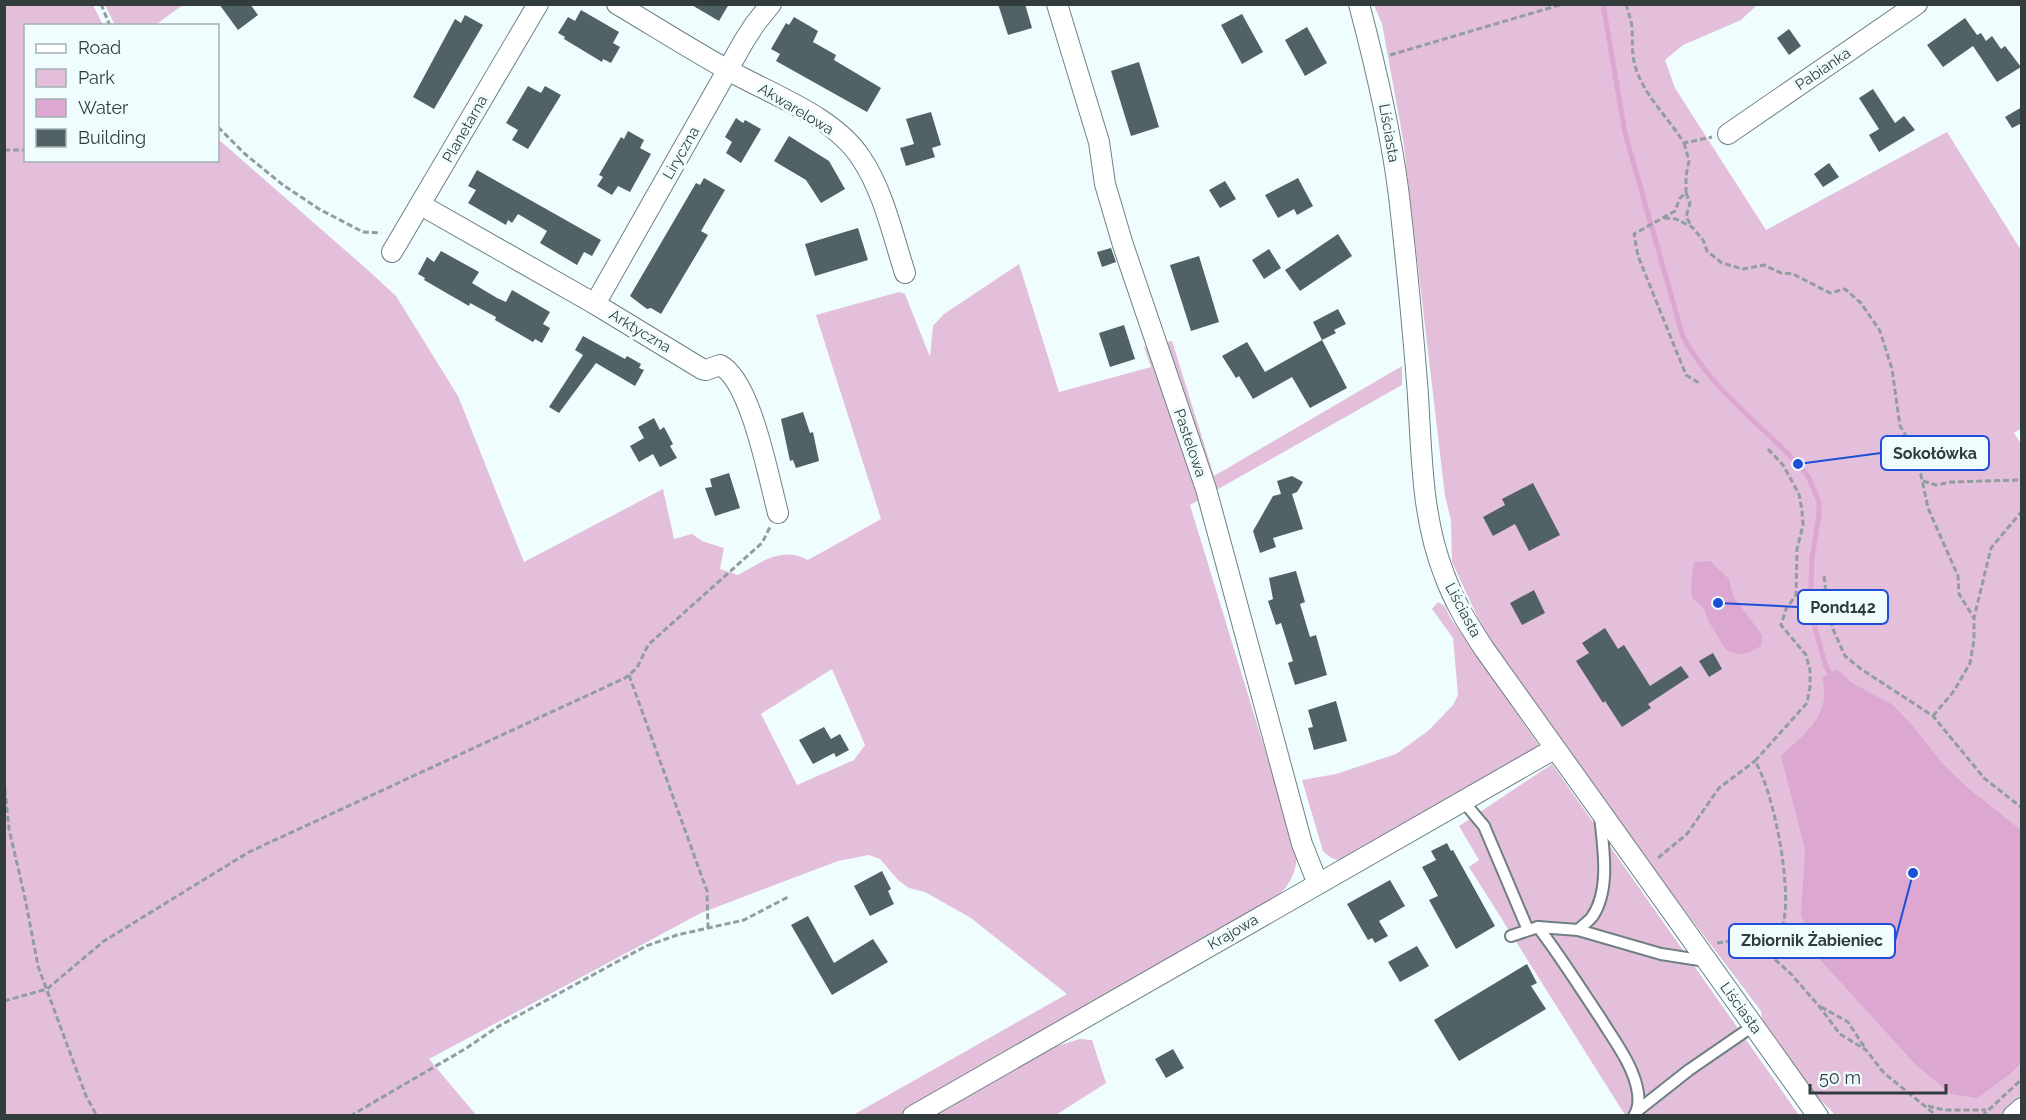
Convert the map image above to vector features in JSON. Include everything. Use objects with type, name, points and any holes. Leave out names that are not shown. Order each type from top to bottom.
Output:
[{"type":"street","name":"Planetarna","points":[[392,252],[538,4]]},
{"type":"street","name":"Akwarelowa","points":[[617,4],[728,70],[816,117],[836,132],[860,156],[874,181],[905,273]]},
{"type":"street","name":"Liryczna","points":[[595,304],[728,70],[755,24],[771,4]]},
{"type":"street","name":"Pastelowa","points":[[1057,4],[1099,142],[1105,184],[1123,245],[1206,489],[1302,844],[1318,884]]},
{"type":"street","name":"Liściasta","points":[[1359,4],[1389,126],[1399,196],[1417,380],[1424,499],[1435,548],[1444,574],[1461,612],[1485,650],[1818,1116]]},
{"type":"street","name":"Pabianka","points":[[1728,134],[1917,4]]},
{"type":"street","name":"Arktyczna","points":[[421,205],[595,304],[702,369],[706,370],[720,364],[727,368],[752,415],[778,513]]},
{"type":"street","name":"Krajowa","points":[[913,1116],[1554,749]]},
{"type":"street","points":[[2013,1116],[2022,1108]]},
{"type":"lane","points":[[1463,801],[1484,826],[1533,929],[1560,956],[1624,1056],[1634,1078],[1638,1095],[1636,1113]]},
{"type":"lane","points":[[1578,930],[1592,917],[1604,878],[1604,851],[1599,812]]},
{"type":"lane","points":[[1511,936],[1533,929],[1578,930],[1661,954],[1701,954]]},
{"type":"lane","points":[[1636,1113],[1689,1070],[1753,1026]]},
{"type":"path","points":[[101,4],[109,24]]},
{"type":"path","points":[[1547,4],[1561,5]]},
{"type":"path","points":[[1626,4],[1632,24],[1632,52],[1645,89],[1672,123],[1684,143],[1689,161],[1686,193],[1690,203],[1686,217],[1703,240],[1707,251],[1722,263],[1743,269],[1764,265],[1781,273],[1793,274],[1830,293],[1845,289],[1861,303],[1880,331],[1892,369],[1900,426],[1916,452],[1928,508],[1958,576],[1959,594],[1974,618]]},
{"type":"path","points":[[1374,60],[1561,5]]},
{"type":"path","points":[[219,128],[245,154],[283,185],[334,218],[363,232],[384,233],[406,228]]},
{"type":"path","points":[[1684,143],[1728,134]]},
{"type":"path","points":[[4,150],[24,150]]},
{"type":"path","points":[[1686,193],[1680,198],[1675,211],[1634,234],[1638,256],[1686,375],[1701,384]]},
{"type":"path","points":[[1664,218],[1676,219],[1692,226]]},
{"type":"path","points":[[1641,870],[1676,845],[1687,834],[1719,788],[1755,761],[1807,703],[1810,670],[1806,655],[1781,625],[1786,609],[1796,595],[1797,549],[1803,525],[1802,511],[1799,494],[1783,465],[1768,449]]},
{"type":"path","points":[[1923,482],[1936,485],[1951,482],[2022,480]]},
{"type":"path","points":[[1933,716],[1954,691],[1970,663],[1974,640],[1974,618],[1991,548],[2022,511]]},
{"type":"path","points":[[4,1001],[47,989],[104,941],[249,852],[629,675],[637,668],[648,645],[762,543],[778,513]]},
{"type":"path","points":[[1824,576],[1833,627],[1845,656],[1933,716],[1984,778],[2022,808]]},
{"type":"path","points":[[629,675],[706,891],[708,928]]},
{"type":"path","points":[[1755,761],[1762,772],[1774,816],[1785,886],[1785,920],[1770,955]]},
{"type":"path","points":[[4,780],[9,829],[38,966],[86,1096],[97,1116]]},
{"type":"path","points":[[350,1116],[500,1026],[646,946],[677,935],[744,920],[788,897]]},
{"type":"path","points":[[1701,954],[1731,941],[1760,948],[1791,974],[1840,1034],[1866,1050]]},
{"type":"path","points":[[1819,1006],[1848,1022],[1884,1073],[1937,1116]]},
{"type":"path","points":[[1982,1116],[2022,1079]]},
{"type":"path","points":[[1926,1106],[1944,1110],[1986,1110]]},
{"type":"green space","points":[[5,5],[93,5],[102,24],[24,24],[24,162],[219,162],[219,140],[396,296],[458,396],[524,562],[663,489],[674,539],[692,534],[702,541],[724,548],[720,569],[738,575],[780,555],[798,556],[808,560],[881,519],[816,315],[899,292],[905,294],[930,357],[933,326],[944,314],[1019,264],[1059,392],[1151,367],[1144,347],[1172,341],[1214,476],[1402,366],[1402,385],[1190,505],[1297,855],[1295,870],[1289,882],[1270,903],[906,1115],[853,1115],[1067,994],[971,918],[925,892],[909,888],[899,881],[880,859],[869,855],[838,861],[701,913],[429,1059],[476,1115],[5,1116]],"holes":[[[832,669],[865,745],[854,760],[797,785],[761,714]]]},
{"type":"green space","points":[[105,5],[183,5],[156,24],[114,24]]},
{"type":"green space","points":[[1374,5],[1757,5],[1741,20],[1683,45],[1665,60],[1675,88],[1766,230],[1947,132],[2021,250],[2022,428],[2014,433],[2022,445],[2021,1115],[1835,1115],[1807,1086],[1762,1019],[1761,1011],[1557,742],[1484,631],[1452,562],[1451,520],[1445,496],[1403,139],[1382,24]]},
{"type":"green space","points":[[1438,602],[1445,606],[1450,617],[1540,747],[1343,861],[1334,859],[1323,851],[1302,780],[1336,774],[1396,754],[1428,731],[1453,705],[1458,695],[1453,638],[1432,609]]},
{"type":"green space","points":[[1552,764],[1799,1115],[1625,1115],[1469,867],[1479,860],[1459,826]]},
{"type":"green space","points":[[1080,1039],[1092,1040],[1106,1083],[1056,1115],[920,1116],[1027,1055]]},
{"type":"water","points":[[1710,561],[1729,579],[1733,596],[1762,635],[1761,646],[1748,653],[1736,654],[1726,650],[1708,620],[1704,608],[1692,598],[1694,562]]},
{"type":"water","points":[[1837,669],[1852,683],[1893,705],[1943,764],[1969,789],[2021,830],[2021,1063],[1977,1098],[1951,1094],[1916,1065],[1814,953],[1801,914],[1805,850],[1781,756],[1815,722],[1823,702],[1822,678]]},
{"type":"building","points":[[219,4],[250,4],[258,15],[238,30]]},
{"type":"building","points":[[690,4],[729,4],[719,21]]},
{"type":"building","points":[[998,4],[1025,4],[1032,28],[1008,35]]},
{"type":"building","points":[[581,10],[619,32],[613,43],[620,47],[611,63],[603,59],[602,62],[558,33],[568,17],[575,21]]},
{"type":"building","points":[[1242,14],[1263,52],[1242,64],[1221,25]]},
{"type":"building","points":[[465,15],[483,25],[434,109],[413,97],[455,19],[461,23]]},
{"type":"building","points":[[794,17],[818,31],[813,42],[836,55],[834,60],[881,88],[867,112],[776,61],[780,54],[771,49],[786,23],[789,25]]},
{"type":"building","points":[[1965,18],[1977,35],[1981,33],[1986,41],[1992,36],[2001,49],[2005,46],[2021,67],[1997,82],[1973,46],[1943,67],[1927,45]]},
{"type":"building","points":[[1307,27],[1327,63],[1305,76],[1285,40]]},
{"type":"building","points":[[1789,29],[1801,46],[1789,55],[1777,38]]},
{"type":"building","points":[[1139,62],[1159,127],[1131,136],[1111,71]]},
{"type":"building","points":[[528,86],[541,93],[545,86],[561,95],[528,149],[512,140],[518,130],[506,123]]},
{"type":"building","points":[[1873,89],[1895,123],[1904,116],[1915,130],[1879,152],[1869,135],[1879,129],[1859,98]]},
{"type":"building","points":[[2022,107],[2022,123],[2012,128],[2005,117]]},
{"type":"building","points":[[931,112],[941,145],[932,148],[935,157],[906,166],[900,148],[914,144],[906,119]]},
{"type":"building","points":[[736,118],[761,129],[741,163],[726,153],[732,142],[725,137]]},
{"type":"building","points":[[628,131],[644,140],[640,148],[651,154],[630,192],[618,186],[612,195],[597,186],[603,177],[599,175],[621,137],[624,139]]},
{"type":"building","points":[[789,136],[829,161],[845,189],[821,203],[806,180],[774,161]]},
{"type":"building","points":[[1829,163],[1839,177],[1823,187],[1814,174]]},
{"type":"building","points":[[477,170],[601,240],[592,256],[584,252],[577,265],[540,243],[547,231],[518,214],[512,223],[508,220],[506,225],[468,203],[476,190],[468,186]]},
{"type":"building","points":[[704,178],[725,190],[701,231],[708,235],[661,314],[651,308],[647,309],[630,296],[696,183],[700,185]]},
{"type":"building","points":[[1298,178],[1313,206],[1297,215],[1294,209],[1278,218],[1265,195]]},
{"type":"building","points":[[1225,181],[1236,199],[1220,208],[1209,190]]},
{"type":"building","points":[[858,228],[868,260],[815,276],[805,244]]},
{"type":"building","points":[[1338,234],[1352,256],[1300,291],[1285,270]]},
{"type":"building","points":[[1111,248],[1116,262],[1102,267],[1097,252]]},
{"type":"building","points":[[1269,249],[1281,268],[1264,279],[1252,260]]},
{"type":"building","points":[[441,251],[479,272],[472,283],[497,298],[506,302],[512,290],[550,312],[543,324],[550,328],[542,343],[535,339],[533,342],[495,320],[496,317],[470,303],[469,306],[424,280],[425,278],[418,274],[427,257],[434,262]]},
{"type":"building","points":[[1199,256],[1219,322],[1191,331],[1170,265]]},
{"type":"building","points":[[1338,309],[1346,324],[1334,330],[1336,333],[1322,340],[1313,322]]},
{"type":"building","points":[[1124,325],[1135,359],[1110,367],[1099,333]]},
{"type":"building","points":[[583,336],[625,359],[627,356],[641,364],[639,368],[644,370],[635,386],[596,363],[559,413],[549,407],[583,355],[575,350]]},
{"type":"building","points":[[1322,340],[1347,388],[1310,408],[1292,377],[1253,399],[1239,376],[1236,378],[1222,356],[1247,342],[1265,372]]},
{"type":"building","points":[[803,412],[810,433],[813,432],[819,461],[796,468],[793,460],[790,461],[781,419]]},
{"type":"building","points":[[654,418],[660,430],[664,427],[673,444],[670,446],[677,458],[660,467],[653,454],[639,462],[630,446],[644,438],[638,427]]},
{"type":"building","points":[[729,473],[740,508],[715,516],[705,488],[712,487],[710,479]]},
{"type":"building","points":[[1292,476],[1303,482],[1297,492],[1292,494],[1303,529],[1273,538],[1276,547],[1260,553],[1253,531],[1273,496],[1281,494],[1277,481]]},
{"type":"building","points":[[1533,483],[1560,535],[1529,551],[1515,524],[1493,536],[1483,517],[1505,505],[1502,499]]},
{"type":"building","points":[[1296,571],[1305,602],[1300,604],[1310,637],[1316,635],[1327,675],[1295,685],[1288,663],[1293,661],[1281,623],[1276,625],[1268,601],[1273,599],[1269,578]]},
{"type":"building","points":[[1534,590],[1545,613],[1522,625],[1510,603]]},
{"type":"building","points":[[1605,628],[1618,649],[1624,645],[1650,686],[1681,666],[1689,677],[1648,704],[1651,708],[1622,727],[1605,701],[1603,703],[1576,661],[1589,653],[1582,643]]},
{"type":"building","points":[[1713,653],[1722,669],[1709,677],[1699,661]]},
{"type":"building","points":[[1336,701],[1347,741],[1314,750],[1308,728],[1313,727],[1308,710]]},
{"type":"building","points":[[824,727],[831,739],[840,734],[849,750],[836,757],[834,753],[813,764],[799,740]]},
{"type":"building","points":[[1447,843],[1495,926],[1456,949],[1429,900],[1438,896],[1422,867],[1436,860],[1431,851]]},
{"type":"building","points":[[882,871],[891,889],[888,891],[894,904],[870,916],[854,886]]},
{"type":"building","points":[[1390,880],[1405,906],[1379,921],[1388,936],[1375,943],[1372,938],[1368,940],[1347,904]]},
{"type":"building","points":[[808,916],[834,963],[873,939],[888,962],[832,995],[791,925]]},
{"type":"building","points":[[1417,946],[1429,966],[1400,982],[1388,962]]},
{"type":"building","points":[[1527,964],[1537,983],[1531,986],[1546,1009],[1459,1061],[1434,1020]]},
{"type":"building","points":[[1173,1049],[1184,1068],[1166,1078],[1155,1059]]},
{"type":"waterway","points":[[1603,4],[1625,133],[1683,337],[1694,355],[1721,388],[1808,476],[1819,502],[1812,558],[1810,609],[1825,664],[1832,678]]},
{"type":"place","name":"Sokołówka","points":[[1798,464]]},
{"type":"place","name":"Pond142","points":[[1718,603]]},
{"type":"place","name":"Zbiornik Żabieniec","points":[[1913,873]]}]
